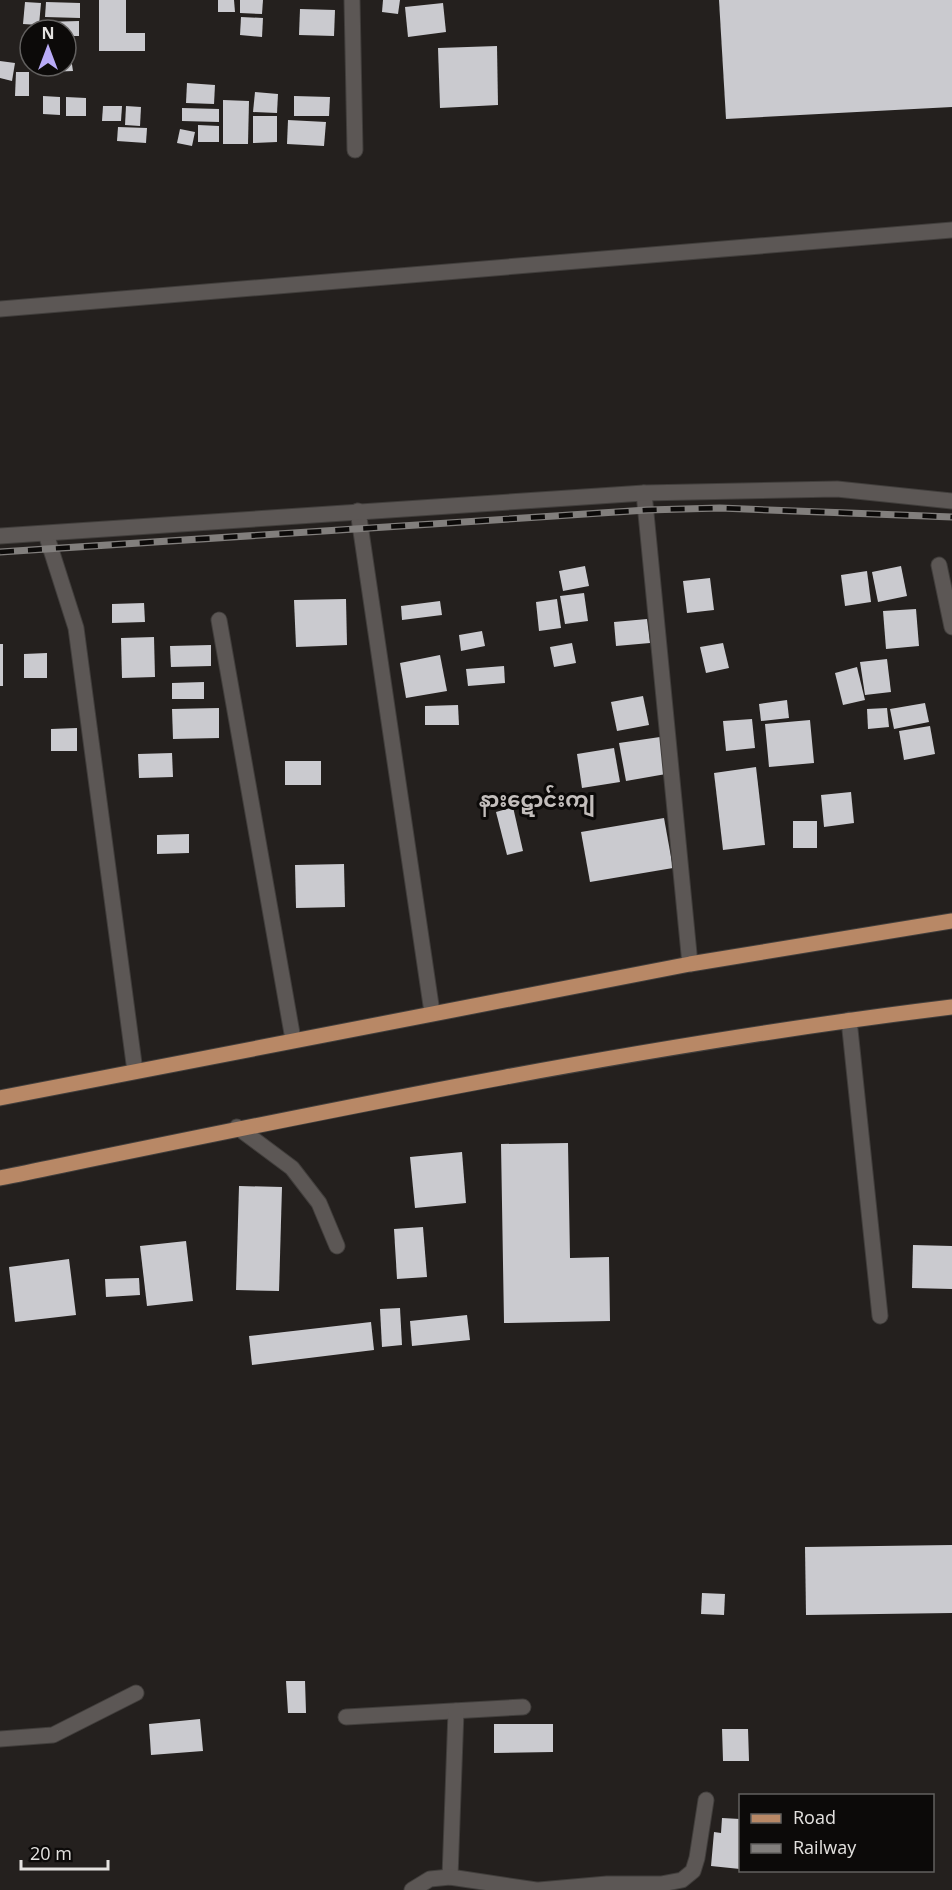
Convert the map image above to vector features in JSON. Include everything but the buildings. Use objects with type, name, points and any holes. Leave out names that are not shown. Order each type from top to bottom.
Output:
[{"type":"main road","points":[[0,1098],[432,1012],[690,964],[952,921]]},
{"type":"main road","points":[[0,1178],[237,1127],[521,1075],[849,1020],[952,1007]]},
{"type":"street","points":[[351,0],[355,150]]},
{"type":"street","points":[[0,309],[952,230]]},
{"type":"street","points":[[0,536],[644,493],[837,489],[952,501]]},
{"type":"street","points":[[644,493],[690,964]]},
{"type":"street","points":[[358,512],[432,1012]]},
{"type":"street","points":[[46,534],[76,628],[135,1071]]},
{"type":"street","points":[[939,565],[952,627]]},
{"type":"street","points":[[219,620],[293,1039]]},
{"type":"street","points":[[849,1020],[880,1316]]},
{"type":"street","points":[[237,1127],[292,1168],[320,1203],[337,1246]]},
{"type":"street","points":[[0,1739],[52,1735],[136,1693]]},
{"type":"street","points":[[346,1717],[523,1707]]},
{"type":"street","points":[[450,1877],[456,1711]]},
{"type":"street","points":[[412,1890],[430,1879],[450,1877],[537,1890],[607,1884],[661,1884],[682,1880],[693,1870],[697,1858],[705,1800]]},
{"type":"railway","points":[[0,552],[647,510],[720,508],[952,517]]},
{"type":"district","name":"နားဋောင်းကျ","points":[[537,800]]}]
